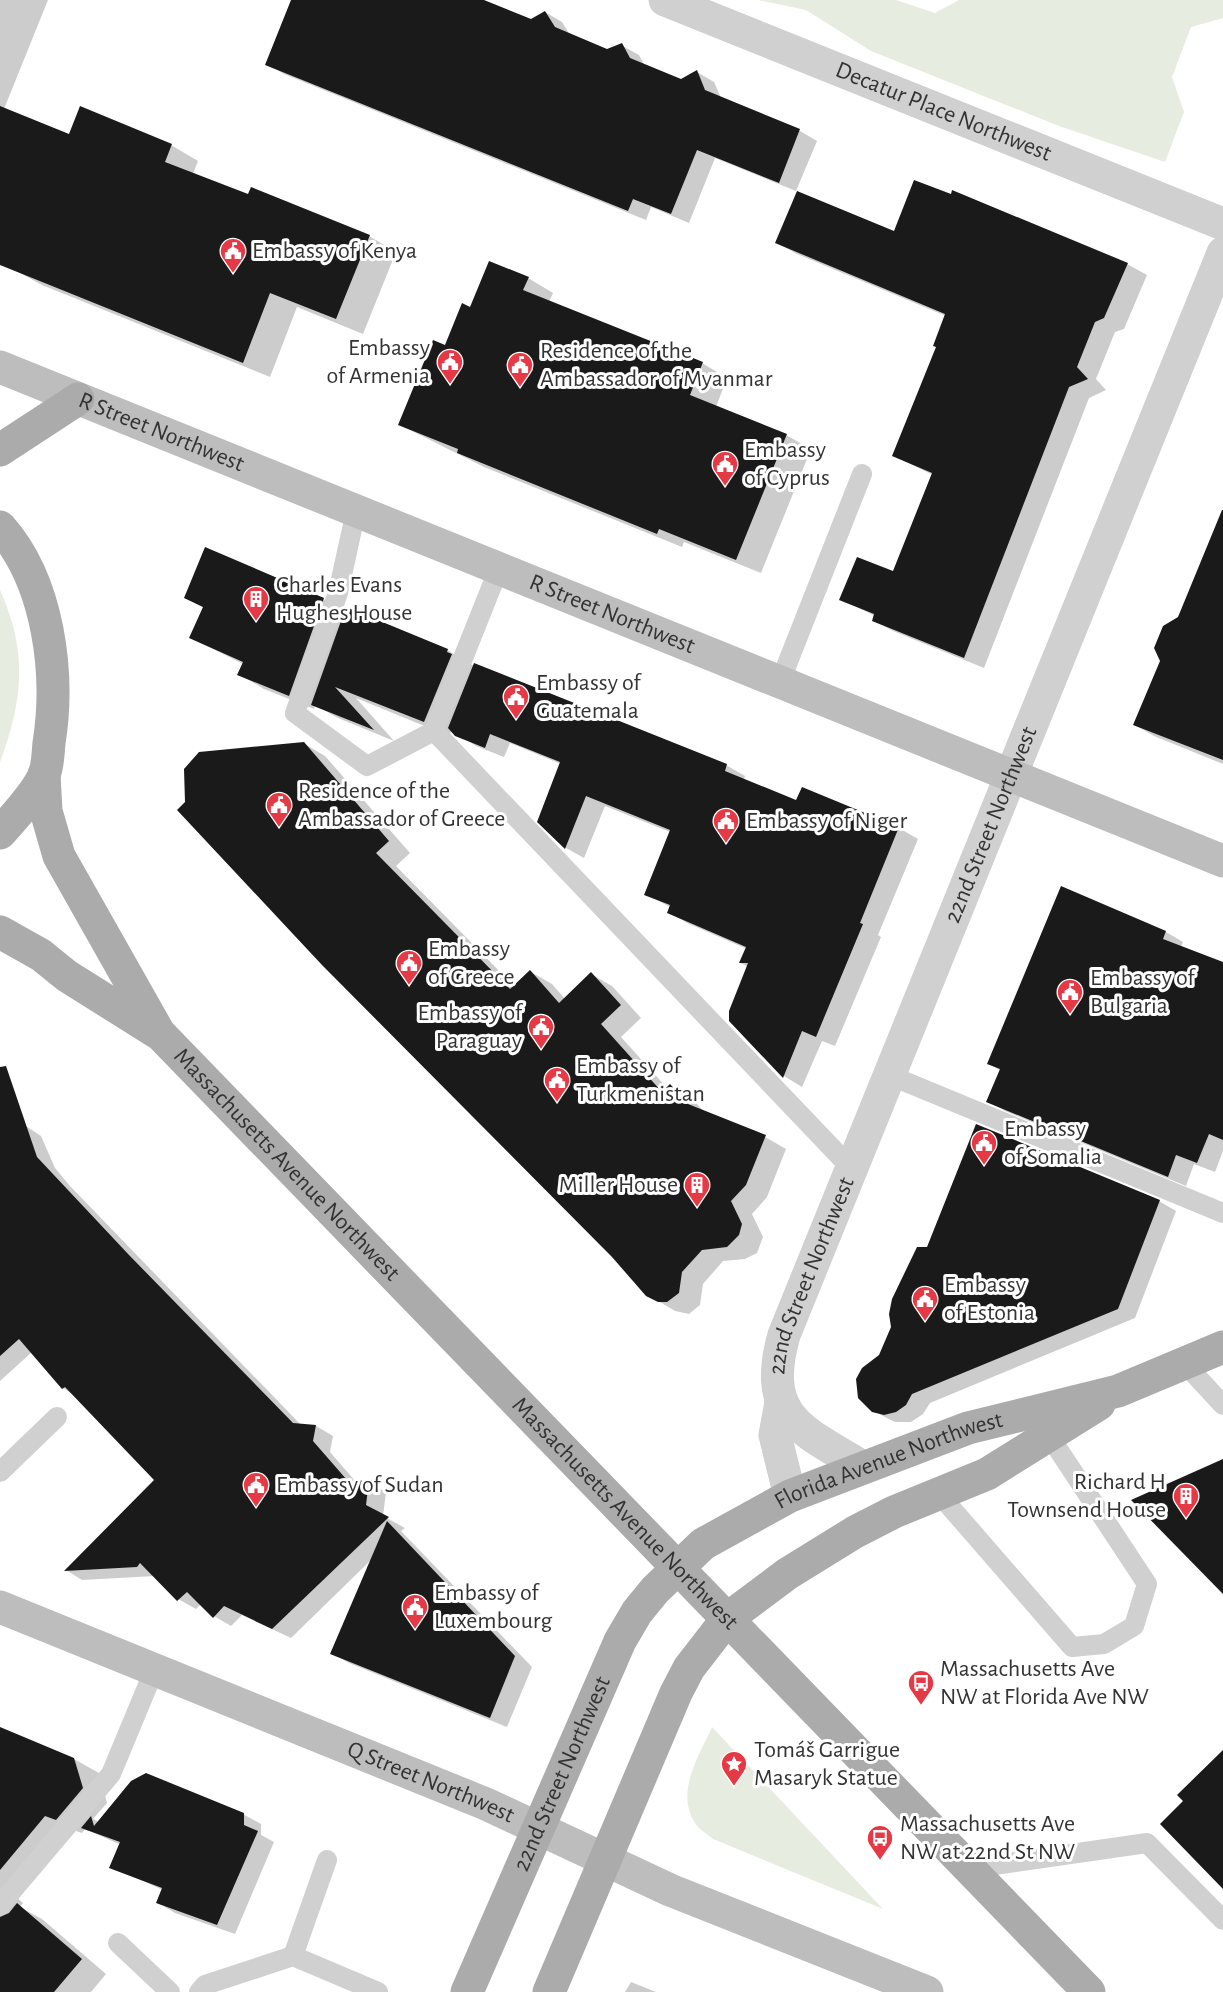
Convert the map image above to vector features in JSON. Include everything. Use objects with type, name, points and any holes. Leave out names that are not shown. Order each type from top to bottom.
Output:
[{"type":"main road","name":"R Street Northwest","points":[[0,367],[1223,861]]},
{"type":"main road","points":[[0,450],[78,399]]},
{"type":"main road","name":"Massachusetts Avenue Northwest","points":[[0,527],[27,569],[50,642],[53,717],[44,775],[46,811],[58,856],[161,1035]]},
{"type":"main road","points":[[0,833],[44,775]]},
{"type":"main road","name":"Massachusetts Avenue Northwest","points":[[0,932],[41,955],[67,976],[161,1035],[967,1869],[1089,1992]]},
{"type":"main road","name":"Florida Avenue Northwest","points":[[677,1568],[703,1544],[790,1496],[861,1466],[968,1428],[1118,1391],[1186,1365],[1223,1347]]},
{"type":"main road","name":"Florida Avenue Northwest","points":[[727,1619],[756,1595],[812,1557],[894,1512],[987,1474],[1050,1437],[1118,1391]]},
{"type":"main road","name":"22nd Street Northwest","points":[[467,1992],[620,1641],[637,1612],[677,1568]]},
{"type":"main road","name":"Q Street Northwest","points":[[0,1606],[539,1827],[670,1890],[927,1992]]},
{"type":"main road","points":[[549,1992],[676,1693],[689,1668],[727,1619]]},
{"type":"street","name":"Decatur Place Northwest","points":[[665,0],[1223,224]]},
{"type":"street","name":"22nd Street Northwest","points":[[790,1496],[775,1435],[781,1402],[776,1365],[784,1335],[1223,253]]},
{"type":"street","name":"22nd Street Northwest","points":[[781,1402],[796,1425],[861,1466]]},
{"type":"lane","points":[[780,682],[862,474]]},
{"type":"lane","points":[[356,511],[338,592],[296,713],[367,766],[434,731],[499,568]]},
{"type":"lane","points":[[434,731],[851,1168]]},
{"type":"lane","points":[[889,1075],[1223,1213]]},
{"type":"lane","points":[[1186,1365],[1223,1405]]},
{"type":"lane","points":[[0,1472],[57,1417]]},
{"type":"lane","points":[[939,1494],[1072,1647],[1104,1644],[1134,1626],[1147,1584],[1050,1437]]},
{"type":"lane","points":[[0,1905],[111,1774],[155,1668]]},
{"type":"lane","points":[[967,1869],[1147,1843],[1223,1920]]},
{"type":"lane","points":[[293,1956],[327,1860]]},
{"type":"lane","points":[[118,1943],[170,1992]]},
{"type":"lane","points":[[199,1992],[206,1985],[293,1956],[378,1992]]},
{"type":"shaded area","points":[[758,0],[896,0],[935,13],[959,0],[1223,0],[1223,18],[1191,27],[1172,77],[1184,112],[1165,162],[1059,126],[871,51],[806,10]]},
{"type":"shaded area","points":[[0,590],[15,635],[19,676],[14,717],[0,762]]},
{"type":"shaded area","points":[[712,1727],[883,1909],[713,1839],[695,1823],[689,1811],[688,1787],[691,1774]]},
{"type":"building","points":[[291,0],[484,0],[531,19],[545,11],[555,27],[607,49],[622,43],[630,58],[681,79],[697,70],[705,90],[800,129],[779,183],[697,150],[671,214],[633,199],[628,211],[265,65]]},
{"type":"building","points":[[0,106],[69,134],[80,106],[172,144],[165,162],[248,194],[251,187],[370,235],[336,319],[270,293],[243,363],[0,265]]},
{"type":"building","points":[[914,180],[951,194],[952,190],[1128,263],[1104,318],[1095,322],[1077,367],[1088,379],[1069,387],[964,658],[872,621],[874,614],[839,600],[857,557],[893,571],[932,473],[892,456],[936,347],[933,346],[945,314],[775,243],[797,191],[894,231]]},
{"type":"building","points":[[489,261],[529,277],[523,290],[703,362],[690,395],[787,434],[736,560],[659,529],[657,534],[457,453],[458,449],[398,425],[433,340],[445,345],[462,303],[470,307]]},
{"type":"building","points":[[1222,510],[1223,760],[1133,725],[1160,661],[1154,648],[1163,626],[1178,617]]},
{"type":"building","name":"Charles Evans Hughes House","points":[[205,547],[324,598],[289,696],[237,675],[243,662],[189,638],[203,607],[184,598]]},
{"type":"building","points":[[346,607],[448,649],[447,652],[452,654],[424,722],[335,687],[374,730],[311,705]]},
{"type":"building","points":[[474,663],[727,764],[725,771],[796,800],[802,787],[899,827],[860,923],[863,924],[816,1037],[802,1031],[783,1078],[729,1021],[729,1011],[748,963],[739,963],[746,947],[667,913],[670,905],[644,895],[670,830],[586,796],[565,849],[537,822],[560,762],[490,734],[485,748],[455,736],[448,728]]},
{"type":"building","points":[[304,742],[389,841],[376,853],[510,989],[530,970],[559,1003],[591,972],[621,1005],[601,1024],[662,1092],[670,1084],[688,1104],[766,1135],[746,1185],[731,1201],[742,1224],[739,1235],[727,1247],[702,1250],[682,1272],[679,1293],[667,1302],[658,1302],[646,1296],[612,1257],[322,965],[177,810],[185,802],[184,769],[199,752]]},
{"type":"building","points":[[1061,886],[1166,931],[1163,939],[1223,962],[1223,1140],[1209,1134],[1197,1163],[1176,1155],[1168,1177],[986,1102],[1000,1069],[987,1064]]},
{"type":"building","points":[[6,1066],[37,1157],[293,1423],[316,1425],[313,1441],[347,1480],[369,1481],[366,1505],[389,1517],[272,1629],[224,1606],[213,1618],[187,1592],[177,1601],[140,1563],[137,1567],[64,1571],[154,1480],[65,1387],[62,1389],[19,1339],[0,1356],[0,1067]]},
{"type":"building","points":[[976,1124],[1160,1200],[1118,1309],[912,1394],[906,1405],[896,1412],[884,1415],[872,1412],[858,1398],[856,1379],[862,1368],[879,1355],[891,1327],[889,1314],[892,1299],[917,1247],[927,1247]]},
{"type":"building","name":"Richard H Townsend House","points":[[1223,1459],[1223,1594],[1131,1500]]},
{"type":"building","name":"Embassy of Luxembourg","points":[[387,1521],[515,1656],[490,1718],[330,1654]]},
{"type":"building","points":[[0,1727],[74,1758],[83,1788],[56,1820],[45,1816],[0,1870]]},
{"type":"building","points":[[1223,1750],[1223,1889],[1160,1824],[1183,1801],[1177,1795]]},
{"type":"building","points":[[146,1773],[244,1813],[244,1825],[258,1831],[217,1925],[156,1903],[162,1888],[109,1868],[120,1842],[81,1828],[91,1816],[94,1826],[131,1781]]},
{"type":"building","points":[[17,1903],[82,1959],[54,1992],[0,1992],[0,1917],[9,1913]]},
{"type":"place","name":"Embassy of Kenya","points":[[233,274]]},
{"type":"place","name":"Embassy of Armenia","points":[[450,385]]},
{"type":"place","name":"Residence of the Ambassador of Myanmar","points":[[520,388]]},
{"type":"place","name":"Embassy of Cyprus","points":[[725,487]]},
{"type":"place","name":"Charles Evans Hughes House","points":[[256,622]]},
{"type":"place","name":"Embassy of Guatemala","points":[[516,720]]},
{"type":"place","name":"Residence of the Ambassador of Greece","points":[[279,828]]},
{"type":"place","name":"Embassy of Niger","points":[[726,844]]},
{"type":"place","name":"Embassy of Greece","points":[[409,986]]},
{"type":"place","name":"Embassy of Bulgaria","points":[[1070,1015]]},
{"type":"place","name":"Embassy of Paraguay","points":[[541,1050]]},
{"type":"place","name":"Embassy of Turkmenistan","points":[[557,1103]]},
{"type":"place","name":"Embassy of Somalia","points":[[984,1166]]},
{"type":"place","name":"Miller House","points":[[697,1208]]},
{"type":"place","name":"Embassy of Estonia","points":[[925,1322]]},
{"type":"place","name":"Embassy of Sudan","points":[[256,1508]]},
{"type":"place","name":"Richard H Townsend House","points":[[1186,1519]]},
{"type":"place","name":"Embassy of Luxembourg","points":[[415,1630]]},
{"type":"place","name":"Massachusetts Ave NW at Florida Ave NW","points":[[921,1706]]},
{"type":"place","name":"Tomáš Garrigue Masaryk Statue","points":[[734,1787]]},
{"type":"place","name":"Massachusetts Ave NW at 22nd St NW","points":[[880,1861]]}]
